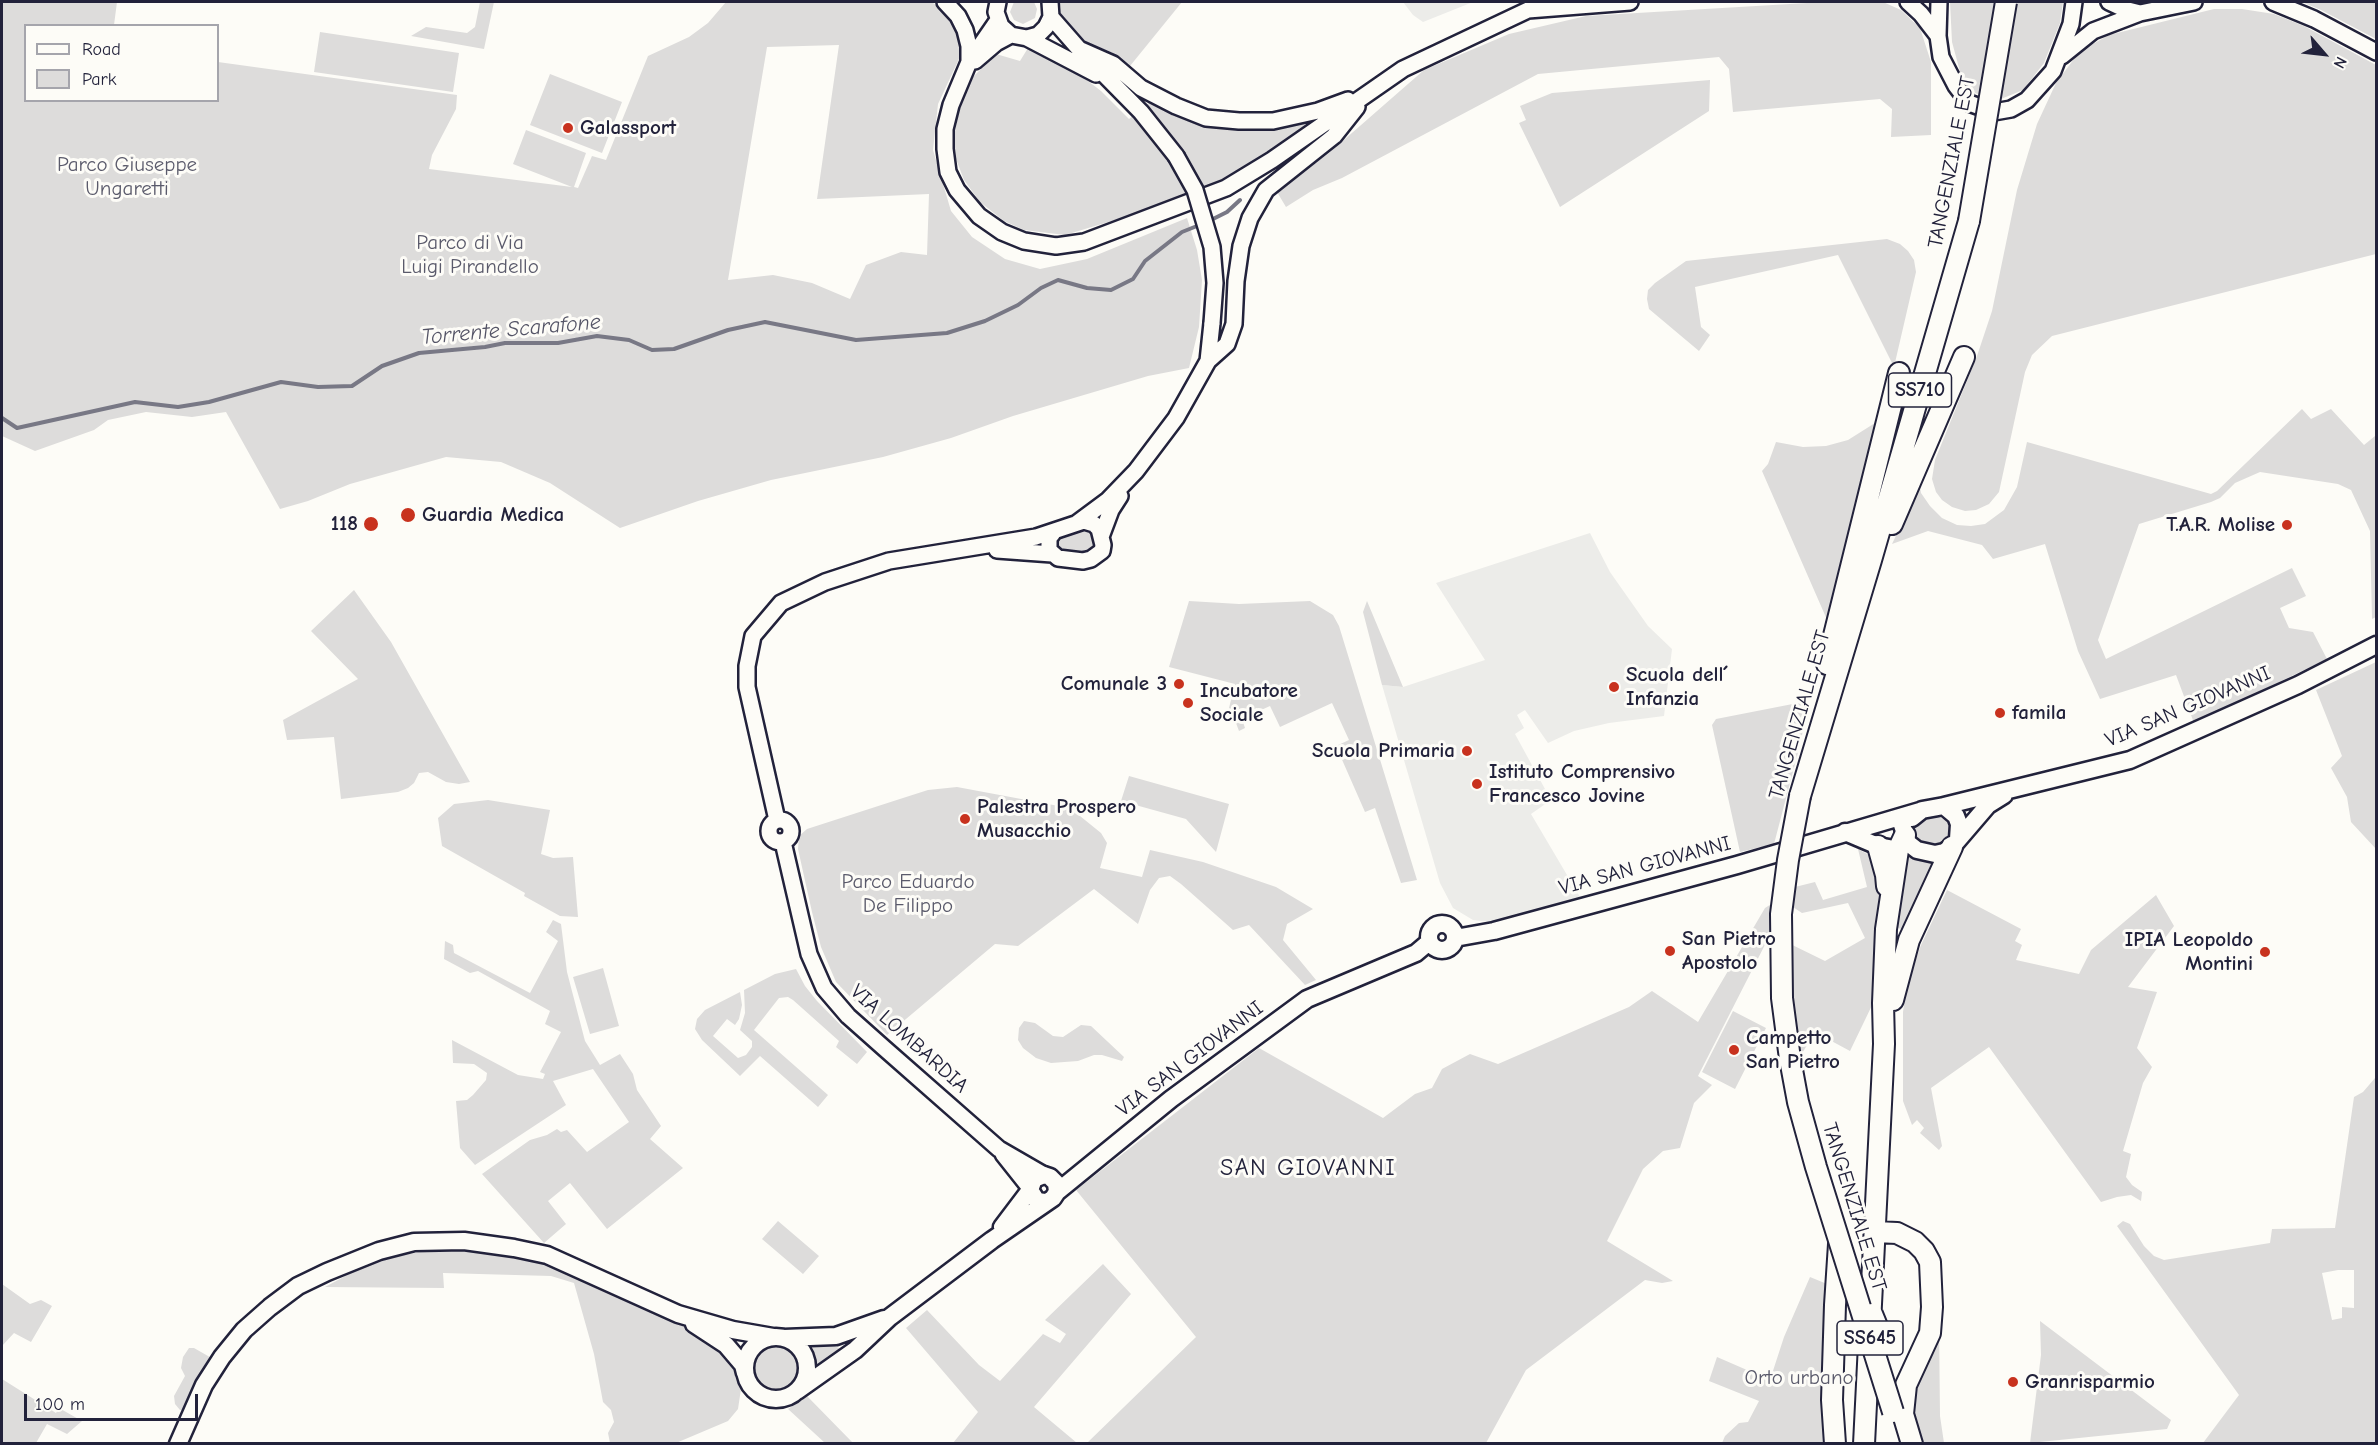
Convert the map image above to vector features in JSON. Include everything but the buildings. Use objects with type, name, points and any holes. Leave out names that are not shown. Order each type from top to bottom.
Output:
[{"type":"main road","name":"TANGENZIALE EST","points":[[1903,1443],[1839,1244],[1798,1102],[1782,998],[1781,914],[1800,796],[1969,220],[2006,2]]},
{"type":"main road","points":[[1871,560],[1887,537],[1964,357]]},
{"type":"main road","points":[[1818,735],[1824,674],[1899,373]]},
{"type":"main road","name":"VIA SAN GIOVANNI","points":[[1944,806],[2130,760],[2298,685],[2376,645]]},
{"type":"main road","name":"VIA SAN GIOVANNI","points":[[1955,843],[1989,805],[2010,791]]},
{"type":"main road","points":[[1884,1044],[1896,982],[1909,940],[1955,843],[1959,824],[1956,816],[1944,806],[1920,811],[1907,825],[1907,845],[1888,907]]},
{"type":"main road","name":"VIA SAN GIOVANNI","points":[[796,1391],[852,1352],[890,1317],[1084,1172],[1108,1150],[1178,1095],[1307,999],[1416,953],[1429,942],[1430,931],[1438,924],[1452,928],[1455,938],[1494,931],[1737,865],[1920,811]]},
{"type":"main road","points":[[1899,816],[1907,845]]},
{"type":"main road","points":[[1845,832],[1878,846],[1907,845],[1935,854],[1955,843]]},
{"type":"main road","points":[[1878,846],[1886,874],[1888,907],[1875,1232],[1897,1233],[1915,1242],[1930,1262],[1932,1306],[1930,1333],[1906,1384],[1903,1414],[1912,1443]]},
{"type":"main road","name":"VIA SAN GIOVANNI","points":[[1045,1175],[1079,1165],[1108,1150]]},
{"type":"main road","points":[[1045,1175],[1054,1180],[1051,1197],[1036,1201],[1030,1189],[1034,1179],[1045,1175]]},
{"type":"main road","name":"VIA SAN GIOVANNI","points":[[992,1240],[1030,1189]]},
{"type":"main road","name":"SS645","points":[[1864,1443],[1875,1232]]},
{"type":"main road","name":"VIA SAN GIOVANNI","points":[[178,1443],[204,1385],[222,1357],[244,1330],[270,1307],[298,1286],[350,1262],[414,1242],[464,1241],[547,1255],[678,1314],[726,1344],[743,1365],[747,1378]]},
{"type":"main road","points":[[1839,1244],[1859,1281],[1881,1336],[1895,1345],[1908,1343],[1916,1338],[1932,1306]]},
{"type":"main road","points":[[1835,1443],[1832,1400],[1839,1244]]},
{"type":"main road","name":"VIA SAN GIOVANNI","points":[[678,1314],[778,1338],[836,1336],[890,1317]]},
{"type":"main road","points":[[826,1336],[852,1352]]},
{"type":"main road","points":[[778,1338],[794,1343],[801,1351],[806,1361],[807,1372],[803,1383],[796,1391],[786,1398],[775,1400],[755,1392],[747,1378],[745,1363],[755,1345],[763,1340],[778,1338]]},
{"type":"street","points":[[945,2],[958,16],[965,30],[969,45],[969,62]]},
{"type":"street","points":[[998,2],[998,20],[969,62],[951,105],[945,129],[948,172],[966,202],[979,216],[1002,232],[1024,241],[1056,246],[1084,242],[1226,188],[1272,160],[1403,69],[1528,10],[1629,2]]},
{"type":"street","points":[[1908,2],[1921,14],[1938,36]]},
{"type":"street","points":[[1939,2],[1938,36],[1941,57],[1956,86],[1970,103],[1994,112],[2011,109],[2027,100],[2053,71],[2060,58],[2071,24],[2074,2]]},
{"type":"street","points":[[2109,2],[2140,13]]},
{"type":"street","points":[[2060,58],[2077,41],[2093,30],[2140,13],[2194,2]]},
{"type":"street","points":[[2273,2],[2314,19],[2375,51]]},
{"type":"street","points":[[1027,38],[1042,32],[1051,9]]},
{"type":"street","points":[[1051,9],[1078,49],[1147,118],[1176,156],[1194,190],[1212,247],[1215,283],[1208,361]]},
{"type":"street","points":[[998,20],[1011,35],[1027,38],[1112,82]]},
{"type":"street","points":[[962,78],[983,53],[1011,35]]},
{"type":"street","points":[[1078,49],[1113,64],[1141,88],[1206,118],[1273,121],[1318,111],[1368,93]]},
{"type":"street","points":[[1102,534],[1111,510],[1136,471],[1176,418],[1208,361],[1227,344],[1234,324],[1236,281],[1241,246],[1250,218],[1266,190],[1334,136],[1368,93]]},
{"type":"street","points":[[1077,523],[1108,500],[1136,471]]},
{"type":"street","points":[[1084,521],[1094,524],[1102,534],[1104,545],[1102,550],[1091,559],[1076,560],[1058,558],[1052,554],[976,548],[1053,533],[1084,521]]},
{"type":"street","points":[[1052,554],[1048,543],[1053,533]]},
{"type":"street","name":"VIA LOMBARDIA","points":[[976,548],[889,561],[825,582],[781,603],[765,619],[753,636],[747,666],[747,687],[777,820],[786,822],[791,828],[790,837],[783,842],[809,954],[824,988],[848,1016],[876,1042],[999,1149],[1030,1189]]},
{"type":"street","name":"VIA LOMBARDIA","points":[[999,1149],[1045,1175]]},
{"type":"shaded area","points":[[1403,2],[1473,2],[1423,22],[1413,15]]},
{"type":"shaded area","points":[[1590,533],[1610,572],[1648,626],[1672,649],[1664,716],[1609,723],[1574,731],[1548,743],[1525,710],[1517,715],[1524,728],[1515,734],[1551,800],[1531,814],[1580,897],[1490,922],[1473,920],[1453,908],[1440,883],[1382,685],[1403,687],[1485,660],[1436,583]]},
{"type":"green space","points":[[2,2],[117,2],[114,24],[24,24],[24,102],[219,102],[219,62],[457,95],[456,109],[432,155],[429,169],[572,187],[513,164],[526,130],[586,153],[574,187],[578,188],[592,156],[606,160],[648,56],[689,37],[708,23],[726,2],[931,2],[950,12],[956,21],[961,45],[959,59],[938,104],[933,150],[951,211],[972,237],[1005,259],[1040,269],[1087,259],[1187,218],[1197,250],[1202,280],[1199,327],[1189,368],[1148,376],[883,457],[771,480],[698,501],[620,528],[550,483],[501,462],[446,457],[350,484],[308,501],[280,509],[226,412],[192,417],[146,412],[108,420],[94,430],[35,451],[2,436]],"holes":[[[839,45],[817,199],[929,194],[927,255],[901,252],[866,265],[850,299],[812,283],[773,275],[728,280],[767,47]]]},
{"type":"green space","points":[[480,2],[494,2],[484,49],[411,36],[426,27],[467,33],[475,27]]},
{"type":"green space","points":[[1014,2],[1034,2],[1037,9],[1035,18],[1023,24],[1014,20],[1010,12]]},
{"type":"green space","points":[[1060,2],[1182,2],[1130,66],[1113,53],[1079,39],[1061,16]]},
{"type":"green space","points":[[1824,2],[1883,2],[1901,10],[1920,28],[1931,62],[1931,135],[1891,137],[1892,109],[1880,99],[1733,112],[1729,69],[1719,57],[1538,74],[1342,178],[1313,190],[1286,207],[1277,192],[1329,153],[1424,70],[1509,34],[1586,16]]},
{"type":"green space","points":[[1950,2],[2063,2],[2060,23],[2044,63],[2023,90],[1996,101],[1975,93],[1962,79],[1952,42]]},
{"type":"green space","points":[[2302,2],[2376,2],[2376,39],[2321,10]]},
{"type":"green space","points":[[2214,9],[2242,9],[2274,14],[2304,26],[2376,65],[2376,254],[2052,336],[2032,355],[2025,372],[1999,492],[1989,504],[1976,510],[1965,511],[1952,507],[1936,492],[1932,479],[1935,460],[1977,356],[1992,311],[2017,190],[2037,124],[2056,83],[2080,51],[2109,35]]},
{"type":"green space","points":[[320,32],[459,53],[453,92],[314,72]]},
{"type":"green space","points":[[1028,48],[1079,74],[1101,91],[1129,119],[1151,101],[1197,124],[1230,130],[1256,130],[1313,120],[1264,154],[1217,182],[1155,208],[1065,235],[1024,230],[1004,221],[980,202],[964,180],[956,159],[954,136],[962,98],[973,77],[996,54],[1020,61]]},
{"type":"green space","points":[[550,74],[622,102],[602,153],[530,125]]},
{"type":"green space","points":[[1710,80],[1709,111],[1560,207],[1519,123],[1526,120],[1520,106],[1552,93]]},
{"type":"green space","points":[[1887,239],[1900,244],[1908,251],[1914,260],[1916,272],[1894,367],[1838,255],[1695,287],[1701,327],[1710,335],[1699,351],[1649,309],[1648,290],[1686,261]]},
{"type":"green space","points":[[2302,409],[2311,419],[2331,409],[2364,445],[2376,437],[2376,617],[2372,619],[2370,531],[2351,490],[2338,484],[2260,472],[2235,483],[2220,498],[2211,502],[2139,524],[2098,640],[2106,659],[2292,568],[2306,596],[2280,608],[2289,628],[2313,632],[2327,659],[2194,723],[2176,675],[2100,699],[2078,651],[2045,544],[1993,559],[1982,545],[1928,531],[1892,544],[1903,521],[1918,476],[1921,493],[1942,518],[1957,525],[1971,526],[1985,524],[2004,510],[2017,487],[2027,442],[2211,494],[2217,491]]},
{"type":"green space","points":[[1875,423],[1828,622],[1762,471],[1768,464],[1776,442],[1803,447],[1826,446],[1848,440]]},
{"type":"green space","points":[[1082,527],[1093,533],[1096,544],[1087,553],[1061,553],[1055,547],[1055,539],[1058,536]]},
{"type":"green space","points":[[354,590],[391,642],[470,782],[459,784],[446,782],[428,772],[419,773],[414,783],[398,792],[341,799],[334,737],[287,740],[283,720],[358,679],[311,631]]},
{"type":"green space","points":[[1189,601],[1239,604],[1310,601],[1333,615],[1339,626],[1417,880],[1401,883],[1375,808],[1365,812],[1336,746],[1349,740],[1332,703],[1280,727],[1270,706],[1259,711],[1257,708],[1250,711],[1252,715],[1242,719],[1245,728],[1239,731],[1236,723],[1226,720],[1235,684],[1169,667]]},
{"type":"green space","points":[[1367,601],[1403,687],[1382,685],[1363,612]]},
{"type":"green space","points":[[2376,662],[2376,849],[2351,822],[2347,797],[2331,768],[2342,756],[2316,690]]},
{"type":"green space","points":[[1808,701],[1801,741],[1774,844],[1740,852],[1712,725],[1716,719]]},
{"type":"green space","points":[[1129,776],[1229,804],[1216,852],[1186,819],[1121,801]]},
{"type":"green space","name":"Parco Eduardo De Filippo","points":[[957,787],[1064,807],[1080,816],[1101,833],[1107,843],[1100,868],[1142,877],[1150,850],[1203,862],[1276,887],[1313,909],[1287,924],[1283,940],[1316,980],[1305,985],[1249,925],[1233,930],[1170,876],[1159,878],[1150,890],[1138,924],[1094,889],[1018,946],[995,944],[887,1035],[836,982],[821,947],[812,912],[798,849],[799,836],[807,829],[928,790]]},
{"type":"green space","points":[[488,800],[550,810],[541,854],[553,858],[573,857],[578,917],[560,916],[524,896],[525,893],[442,846],[438,818],[454,804]]},
{"type":"green space","points":[[1934,815],[1948,821],[1952,831],[1947,840],[1941,844],[1926,846],[1914,839],[1912,833],[1914,827],[1923,818]]},
{"type":"green space","points":[[1858,849],[1871,856],[1880,875],[1876,997],[1850,1051],[1824,1037],[1819,1039],[1812,1037],[1798,1060],[1776,937],[1825,961],[1865,938],[1848,903],[1802,913],[1793,907],[1795,887],[1815,882],[1823,900],[1867,887]]},
{"type":"green space","points":[[1909,855],[1943,857],[1906,932],[1895,926],[1903,858]]},
{"type":"green space","points":[[1947,890],[2021,929],[2015,941],[2022,945],[2016,960],[2079,974],[2091,950],[2156,895],[2174,926],[2128,987],[2157,992],[2137,1048],[2152,1067],[2143,1083],[2123,1151],[2131,1154],[2126,1177],[2142,1192],[2141,1201],[2131,1195],[2101,1202],[1989,1047],[1931,1088],[1942,1146],[1939,1150],[1920,1133],[1924,1128],[1917,1120],[1912,1125],[1903,1101],[1903,1012],[1907,984],[1921,945]]},
{"type":"green space","points":[[1776,901],[1772,931],[1698,1076],[1712,1085],[1694,1103],[1680,1148],[1663,1151],[1643,1169],[1607,1241],[1673,1281],[1662,1283],[1645,1280],[1526,1370],[1486,1443],[1087,1443],[1196,1337],[1076,1190],[1259,1048],[1383,1118],[1415,1094],[1432,1088],[1442,1069],[1470,1054],[1498,1064],[1629,1007],[1652,991],[1698,1022],[1765,908]]},
{"type":"green space","points":[[553,920],[561,924],[567,972],[585,1041],[600,1065],[620,1054],[633,1074],[637,1090],[661,1126],[650,1139],[683,1168],[607,1229],[570,1183],[548,1201],[566,1224],[544,1243],[482,1174],[530,1140],[557,1129],[561,1132],[567,1130],[587,1152],[629,1122],[593,1069],[553,1081],[566,1105],[475,1165],[460,1148],[456,1101],[467,1100],[473,1095],[486,1080],[487,1073],[474,1064],[453,1063],[452,1040],[518,1075],[543,1079],[545,1074],[540,1072],[561,1032],[545,1024],[550,1011],[478,971],[470,973],[444,959],[445,941],[453,945],[454,953],[530,993],[558,941],[546,932]]},
{"type":"green space","points":[[603,968],[619,1026],[590,1034],[573,977]]},
{"type":"green space","points":[[796,969],[805,986],[817,1001],[867,1052],[857,1064],[836,1047],[839,1041],[793,1000],[788,997],[779,998],[754,1030],[828,1095],[818,1107],[760,1056],[740,1076],[702,1040],[695,1029],[697,1019],[705,1010],[740,992],[742,1005],[739,1019],[735,1025],[727,1019],[713,1036],[738,1058],[746,1055],[752,1047],[752,1041],[740,1030],[745,1013],[744,990],[775,974]]},
{"type":"green space","name":"Campetto San Pietro","points":[[1733,1011],[1766,1028],[1735,1089],[1702,1072]]},
{"type":"green space","points":[[1024,1021],[1035,1023],[1053,1036],[1063,1037],[1081,1025],[1091,1026],[1124,1057],[1122,1061],[1094,1055],[1078,1061],[1051,1063],[1036,1058],[1023,1048],[1018,1040],[1019,1028]]},
{"type":"green space","points":[[2375,1078],[2376,1443],[2203,1443],[2239,1395],[2117,1226],[2123,1221],[2130,1224],[2144,1246],[2154,1256],[2164,1260],[2270,1243],[2272,1229],[2335,1228],[2354,1097],[2363,1092]],"holes":[[[2354,1270],[2354,1308],[2342,1307],[2342,1318],[2332,1320],[2322,1273]]]},
{"type":"green space","points":[[778,1221],[819,1256],[803,1274],[762,1239]]},
{"type":"green space","points":[[426,1251],[495,1252],[556,1267],[702,1334],[718,1345],[737,1370],[741,1389],[738,1409],[728,1421],[676,1443],[610,1443],[608,1433],[614,1422],[611,1410],[603,1402],[594,1354],[574,1283],[551,1276],[443,1273],[444,1288],[325,1287],[362,1267],[398,1256]]},
{"type":"green space","points":[[1103,1264],[1131,1294],[1034,1407],[1077,1443],[953,1443],[978,1412],[906,1328],[927,1310],[979,1365],[1000,1381],[1043,1334],[1060,1343],[1066,1334],[1045,1320]]},
{"type":"green space","name":"Orto urbano","points":[[1810,1277],[1827,1284],[1829,1443],[1722,1443],[1725,1436],[1739,1423],[1748,1422],[1759,1401],[1709,1381],[1717,1357],[1770,1380],[1784,1337]]},
{"type":"green space","points":[[2,1284],[30,1304],[41,1300],[52,1306],[31,1342],[14,1333],[2,1346]]},
{"type":"green space","points":[[2040,1321],[2171,1420],[2167,1429],[2030,1443],[2041,1355]]},
{"type":"green space","points":[[1939,1324],[1940,1416],[1944,1443],[1919,1444],[1912,1420],[1910,1391]]},
{"type":"green space","points":[[775,1343],[784,1345],[795,1354],[800,1368],[798,1377],[789,1388],[775,1393],[766,1391],[755,1382],[750,1368],[752,1359],[761,1348]]},
{"type":"green space","points":[[829,1343],[844,1351],[809,1378],[810,1359],[802,1345]]},
{"type":"green space","points":[[189,1348],[194,1348],[215,1360],[187,1411],[180,1410],[175,1404],[174,1396],[185,1376],[181,1368],[183,1357]]},
{"type":"green space","points":[[2,1379],[56,1413],[59,1408],[82,1421],[67,1434],[47,1424],[36,1443],[2,1443]]},
{"type":"green space","points":[[807,1396],[853,1443],[825,1443],[788,1409]]},
{"type":"waterway","name":"Torrente Scarafone","points":[[1209,221],[1227,212],[1240,200]]},
{"type":"waterway","name":"Torrente Scarafone","points":[[2,418],[17,428],[135,402],[178,407],[209,402],[281,382],[318,387],[352,386],[382,366],[419,353],[505,343],[558,343],[597,336],[629,340],[652,350],[674,349],[728,330],[765,322],[856,340],[947,333],[985,321],[1018,305],[1041,288],[1058,280],[1087,288],[1111,290],[1133,279],[1145,261],[1182,232],[1202,224]]},
{"type":"place","name":"Galassport","points":[[568,128]]},
{"type":"place","name":"Guardia Medica","points":[[408,515]]},
{"type":"place","name":"118","points":[[371,524]]},
{"type":"place","name":"T.A.R. Molise","points":[[2287,525]]},
{"type":"place","name":"Comunale 3","points":[[1179,684]]},
{"type":"place","name":"Scuola dell´ Infanzia","points":[[1614,687]]},
{"type":"place","name":"Incubatore Sociale","points":[[1188,703]]},
{"type":"place","name":"famila","points":[[2000,713]]},
{"type":"place","name":"Scuola Primaria","points":[[1467,751]]},
{"type":"place","name":"Istituto Comprensivo Francesco Jovine","points":[[1477,784]]},
{"type":"place","name":"Palestra Prospero Musacchio","points":[[965,819]]},
{"type":"place","name":"San Pietro Apostolo","points":[[1670,951]]},
{"type":"place","name":"IPIA Leopoldo Montini","points":[[2265,952]]},
{"type":"place","name":"Campetto San Pietro","points":[[1734,1050]]},
{"type":"place","name":"Granrisparmio","points":[[2013,1382]]},
{"type":"district","name":"SAN GIOVANNI","points":[[1308,1168]]},
{"type":"park label","name":"Parco Giuseppe Ungaretti","points":[[127,177]]},
{"type":"park label","name":"Parco di Via Luigi Pirandello","points":[[470,255]]}]
